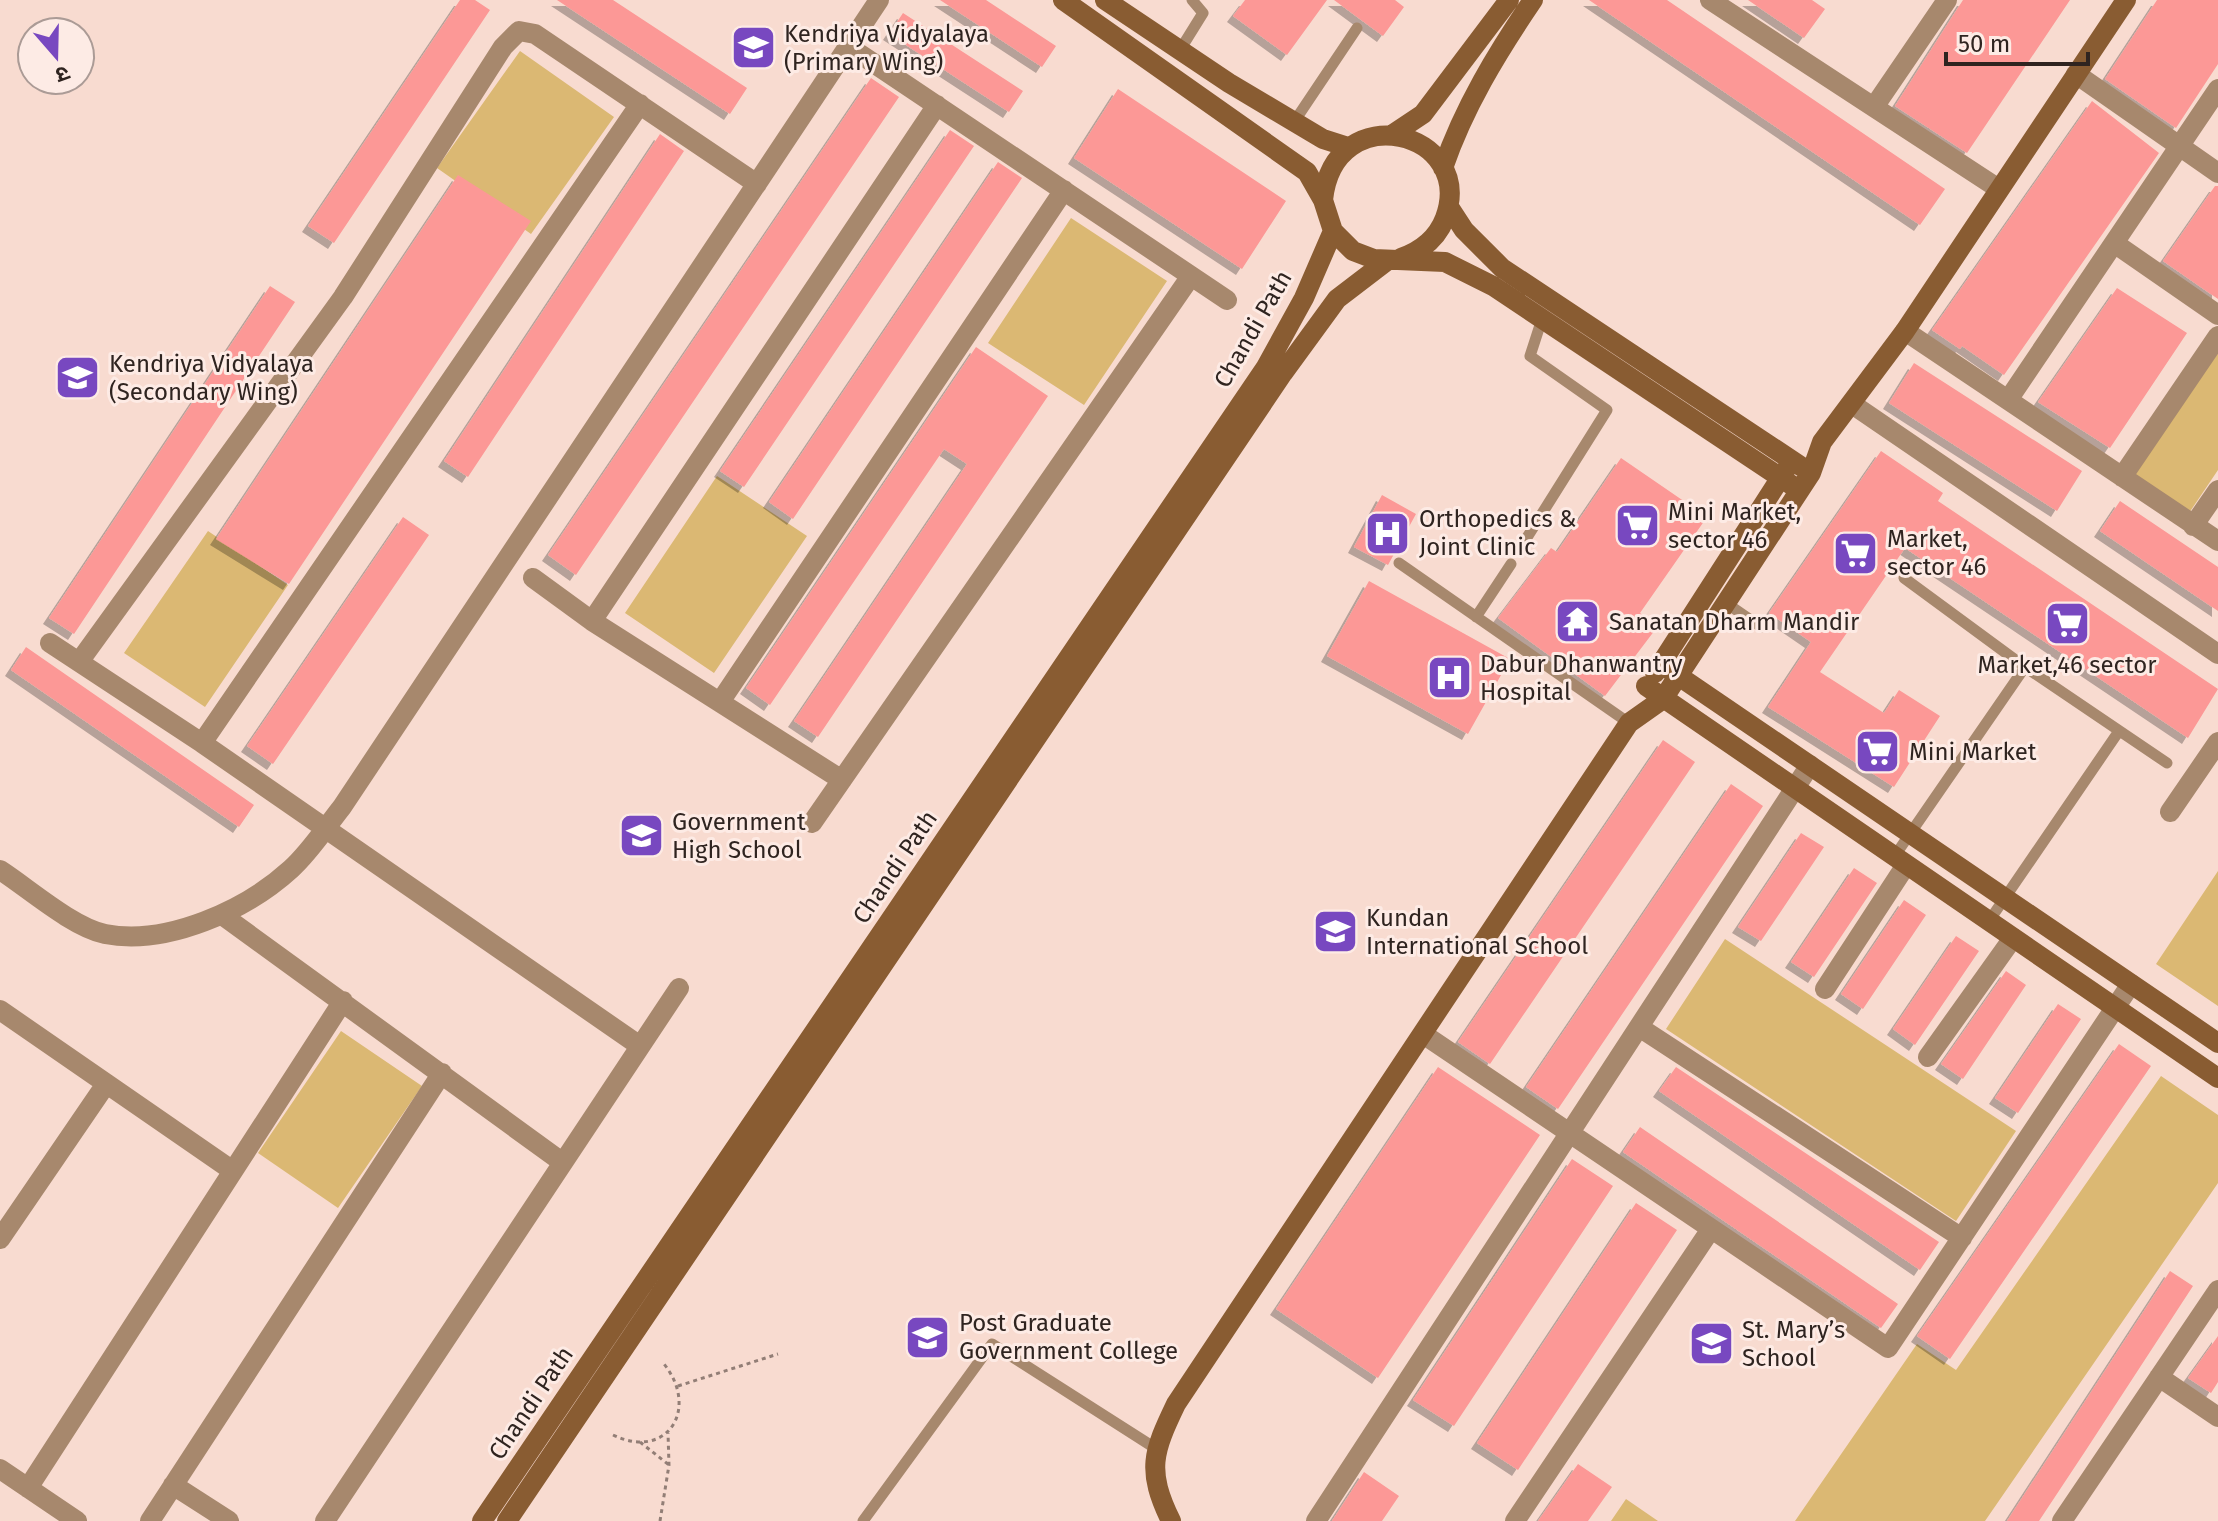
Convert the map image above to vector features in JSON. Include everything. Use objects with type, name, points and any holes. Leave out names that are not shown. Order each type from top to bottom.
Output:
[{"type":"street","points":[[0,870],[82,924],[105,934],[173,931],[222,915],[239,907],[292,869],[325,827],[879,0]]},
{"type":"street","points":[[1063,0],[1307,172],[1323,200],[1333,231],[1353,251],[1394,259],[1445,262],[1493,286],[1780,480],[1805,481]]},
{"type":"street","points":[[1105,0],[1294,122],[1323,139],[1348,147]]},
{"type":"street","points":[[1393,134],[1423,114],[1509,0]]},
{"type":"street","points":[[1443,168],[1458,126],[1477,90],[1533,0]]},
{"type":"street","points":[[1710,0],[1999,189]]},
{"type":"street","points":[[1670,670],[1726,603],[1805,481],[1822,442],[1905,331],[2126,0]]},
{"type":"street","points":[[1874,107],[1946,1]]},
{"type":"street","points":[[79,662],[343,297],[511,38],[526,30],[535,34],[757,184]]},
{"type":"street","points":[[848,46],[1227,300]]},
{"type":"street","points":[[2076,74],[2218,173]]},
{"type":"street","points":[[2008,400],[2218,89]]},
{"type":"street","points":[[202,743],[640,104]]},
{"type":"street","points":[[592,621],[937,105]]},
{"type":"street","points":[[1323,200],[1333,164],[1348,147],[1372,136],[1393,134],[1420,143],[1443,168],[1448,182],[1449,207],[1440,230],[1423,248],[1394,259]]},
{"type":"street","points":[[720,702],[1064,190]]},
{"type":"street","points":[[1449,207],[1464,230],[1502,268],[1792,460],[1805,481]]},
{"type":"street","name":"Chandi Path","points":[[482,1521],[1266,367],[1304,298],[1333,231]]},
{"type":"street","points":[[2114,243],[2218,315]]},
{"type":"street","name":"Chandi Path","points":[[507,1521],[1283,373],[1337,299],[1394,259]]},
{"type":"street","points":[[812,823],[1191,276]]},
{"type":"street","points":[[1905,331],[2218,541]]},
{"type":"street","points":[[2122,477],[2218,336]]},
{"type":"street","points":[[1852,404],[2218,654]]},
{"type":"street","points":[[1171,1521],[1159,1497],[1155,1448],[1176,1404],[1634,719],[1670,670],[1792,460],[1822,442]]},
{"type":"street","points":[[2193,526],[2218,490]]},
{"type":"street","points":[[533,578],[592,621],[842,780]]},
{"type":"street","points":[[50,643],[325,827],[640,1046]]},
{"type":"street","points":[[1670,670],[2218,1043]]},
{"type":"street","points":[[1654,693],[2218,1078]]},
{"type":"street","points":[[2170,812],[2218,742]]},
{"type":"street","points":[[1316,1521],[1810,765]]},
{"type":"street","points":[[1825,989],[1900,861]]},
{"type":"street","points":[[222,915],[562,1162]]},
{"type":"street","points":[[1928,1057],[2013,938]]},
{"type":"street","points":[[1423,1034],[1888,1348],[2131,984]]},
{"type":"street","points":[[325,1521],[679,988]]},
{"type":"street","points":[[28,1488],[343,1001]]},
{"type":"street","points":[[0,1010],[233,1171]]},
{"type":"street","points":[[1639,1027],[1962,1238]]},
{"type":"street","points":[[150,1521],[442,1073]]},
{"type":"street","points":[[0,1239],[106,1084]]},
{"type":"street","points":[[1515,1521],[1711,1229]]},
{"type":"street","points":[[2062,1521],[2218,1290]]},
{"type":"street","points":[[2159,1377],[2218,1417]]},
{"type":"street","points":[[0,1469],[77,1521]]},
{"type":"street","points":[[173,1485],[229,1521]]},
{"type":"lane","points":[[1180,50],[1203,13],[1192,0]]},
{"type":"lane","points":[[1294,122],[1357,28]]},
{"type":"lane","points":[[1526,539],[1607,410],[1530,356],[1542,319]]},
{"type":"lane","points":[[1399,563],[1476,617],[1634,719]]},
{"type":"lane","points":[[1476,617],[1511,564]]},
{"type":"lane","points":[[1904,578],[2025,667],[2167,763]]},
{"type":"lane","points":[[1726,603],[1761,627]]},
{"type":"lane","points":[[1900,861],[1910,833],[2025,667]]},
{"type":"lane","points":[[1989,921],[2119,731]]},
{"type":"lane","points":[[863,1521],[992,1344],[1155,1448]]},
{"type":"path","points":[[678,1386],[778,1354]]},
{"type":"path","points":[[660,1521],[669,1465],[668,1433],[680,1411],[678,1386],[664,1364]]},
{"type":"path","points":[[613,1435],[640,1442],[654,1441],[668,1433]]},
{"type":"path","points":[[640,1442],[669,1465]]},
{"type":"shaded area","points":[[520,51],[614,117],[531,234],[437,168]]},
{"type":"shaded area","points":[[1071,218],[1167,281],[1084,405],[988,343]]},
{"type":"shaded area","points":[[2218,349],[2218,470],[2189,513],[2133,476]]},
{"type":"shaded area","points":[[717,476],[807,536],[714,673],[625,613]]},
{"type":"shaded area","points":[[208,531],[288,585],[205,707],[124,653]]},
{"type":"shaded area","points":[[2218,871],[2218,1006],[2156,964]]},
{"type":"shaded area","points":[[1725,939],[2016,1131],[1956,1221],[1666,1029]]},
{"type":"shaded area","points":[[341,1031],[422,1086],[338,1208],[258,1153]]},
{"type":"shaded area","points":[[2161,1076],[2218,1115],[2218,1183],[1985,1521],[1795,1521],[1917,1344],[1956,1370]]},
{"type":"shaded area","points":[[1626,1499],[1658,1521],[1611,1521]]},
{"type":"building","points":[[460,0],[475,0],[490,10],[334,243],[308,226]]},
{"type":"building","points":[[557,0],[613,0],[747,88],[730,114]]},
{"type":"building","points":[[940,0],[986,0],[1056,46],[1042,67]]},
{"type":"building","points":[[1245,0],[1327,0],[1287,55],[1233,16]]},
{"type":"building","points":[[1334,0],[1395,0],[1404,7],[1383,36]]},
{"type":"building","points":[[1589,0],[1667,0],[1945,189],[1920,225]]},
{"type":"building","points":[[1748,0],[1812,0],[1825,9],[1804,38]]},
{"type":"building","points":[[1963,0],[2070,0],[1967,153],[1895,106]]},
{"type":"building","points":[[2157,0],[2218,0],[2218,64],[2176,128],[2105,79]]},
{"type":"building","points":[[903,13],[1023,91],[1009,112],[889,34]]},
{"type":"building","points":[[871,78],[899,97],[576,575],[548,555]]},
{"type":"building","points":[[1118,89],[1286,201],[1242,269],[1074,158]]},
{"type":"building","points":[[2092,101],[2159,153],[2004,375],[1932,330]]},
{"type":"building","points":[[950,130],[974,146],[744,487],[720,471]]},
{"type":"building","points":[[660,134],[684,151],[468,477],[444,461]]},
{"type":"building","points":[[998,162],[1022,178],[793,519],[769,502]]},
{"type":"building","points":[[458,175],[531,221],[289,584],[216,539]]},
{"type":"building","points":[[2215,186],[2218,186],[2218,299],[2163,261]]},
{"type":"building","points":[[270,286],[295,302],[74,634],[49,618]]},
{"type":"building","points":[[2117,288],[2187,333],[2110,448],[2038,402]]},
{"type":"building","points":[[976,347],[1048,396],[818,737],[794,721],[967,464],[944,449],[770,705],[746,688]]},
{"type":"building","points":[[1914,363],[2082,471],[2057,511],[1889,403]]},
{"type":"building","points":[[1881,451],[1943,493],[1938,501],[2218,689],[2188,738],[1905,548],[1820,672],[1884,713],[1899,690],[1940,716],[1894,787],[1768,707],[1811,642],[1769,613]]},
{"type":"building","points":[[1621,458],[1707,517],[1640,613],[1658,626],[1605,696],[1498,618],[1551,548],[1557,552]]},
{"type":"building","points":[[1382,495],[1416,514],[1388,565],[1354,547]]},
{"type":"building","points":[[2120,501],[2218,567],[2218,611],[2100,531]]},
{"type":"building","points":[[403,517],[429,535],[273,764],[247,746]]},
{"type":"building","points":[[1369,581],[1510,659],[1468,734],[1327,656]]},
{"type":"building","points":[[26,647],[254,805],[239,827],[11,670]]},
{"type":"building","points":[[1663,740],[1695,762],[1490,1064],[1458,1042]]},
{"type":"building","points":[[1731,784],[1763,806],[1558,1109],[1526,1087]]},
{"type":"building","points":[[1801,833],[1824,847],[1761,941],[1738,927]]},
{"type":"building","points":[[1854,868],[1877,883],[1814,977],[1791,962]]},
{"type":"building","points":[[1904,900],[1926,915],[1863,1009],[1841,994]]},
{"type":"building","points":[[1956,936],[1979,951],[1915,1045],[1893,1029]]},
{"type":"building","points":[[2006,971],[2026,985],[1963,1079],[1941,1064]]},
{"type":"building","points":[[2058,1004],[2081,1019],[2018,1113],[1995,1098]]},
{"type":"building","points":[[2119,1044],[2151,1066],[1950,1359],[1917,1336]]},
{"type":"building","points":[[1438,1067],[1540,1135],[1378,1378],[1276,1309]]},
{"type":"building","points":[[1676,1067],[1939,1242],[1920,1270],[1659,1091]]},
{"type":"building","points":[[1640,1127],[1898,1304],[1881,1328],[1623,1152]]},
{"type":"building","points":[[1572,1159],[1613,1186],[1454,1426],[1413,1400]]},
{"type":"building","points":[[1636,1203],[1677,1230],[1518,1470],[1477,1443]]},
{"type":"building","points":[[2170,1271],[2193,1286],[2039,1521],[2007,1521]]},
{"type":"building","points":[[2218,1336],[2218,1382],[2211,1393],[2188,1378]]},
{"type":"building","points":[[1578,1464],[1612,1487],[1588,1521],[1538,1521]]},
{"type":"building","points":[[1364,1472],[1399,1496],[1382,1521],[1332,1521]]},
{"type":"place","name":"Kendriya Vidyalaya (Primary Wing)","points":[[753,48]]},
{"type":"place","name":"Kendriya Vidyalaya (Secondary Wing)","points":[[78,378]]},
{"type":"place","name":"Mini Market, sector 46","points":[[1637,526]]},
{"type":"place","name":"Orthopedics & Joint Clinic","points":[[1388,533]]},
{"type":"place","name":"Market, sector 46","points":[[1856,553]]},
{"type":"place","name":"Sanatan Dharm Mandir","points":[[1578,622]]},
{"type":"place","name":"Market,46 sector","points":[[2067,623]]},
{"type":"place","name":"Dabur Dhanwantry Hospital","points":[[1449,678]]},
{"type":"place","name":"Mini Market","points":[[1878,752]]},
{"type":"place","name":"Government High School","points":[[641,836]]},
{"type":"place","name":"Kundan International School","points":[[1335,932]]},
{"type":"place","name":"Post Graduate Government College","points":[[928,1337]]},
{"type":"place","name":"St. Mary’s School","points":[[1711,1344]]}]
